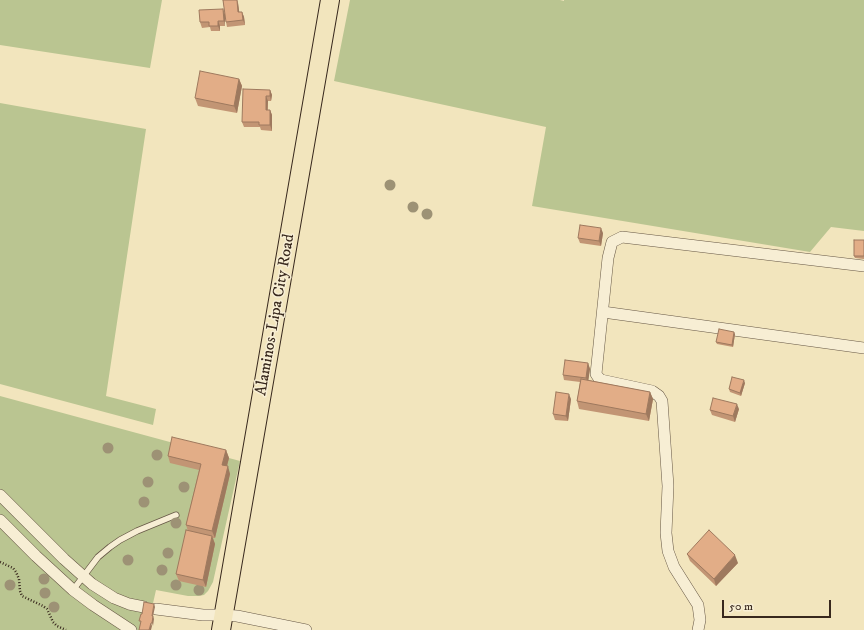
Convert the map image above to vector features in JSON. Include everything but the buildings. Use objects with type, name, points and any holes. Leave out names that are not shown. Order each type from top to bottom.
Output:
[{"type":"main road","name":"Alaminos-Lipa City Road","points":[[223,622],[330,0]]},
{"type":"street","points":[[698,630],[700,620],[698,605],[674,567],[668,551],[666,533],[668,486],[662,401],[659,396],[652,391],[607,382],[601,380],[596,374],[608,258],[612,242],[622,237],[864,266]]},
{"type":"street","points":[[602,312],[864,348]]},
{"type":"street","points":[[0,495],[64,559],[92,584],[114,598],[128,604],[144,607]]},
{"type":"street","points":[[0,520],[73,590],[131,630]]},
{"type":"street","points":[[156,610],[203,615],[223,622],[237,616],[306,630]]},
{"type":"lane","points":[[73,590],[98,557],[120,540],[137,531],[176,515]]},
{"type":"path","points":[[0,562],[13,568],[16,572],[19,579],[22,596],[44,606],[53,622],[57,626],[66,630]]},
{"type":"green space","points":[[0,0],[162,0],[150,68],[0,45]]},
{"type":"green space","points":[[350,0],[864,0],[864,231],[831,227],[810,252],[532,206],[546,127],[334,81]]},
{"type":"green space","points":[[0,103],[146,129],[106,396],[156,409],[153,425],[0,384]]},
{"type":"green space","points":[[0,396],[240,461],[213,582],[208,591],[204,595],[188,596],[156,590],[147,630],[0,630]]}]
